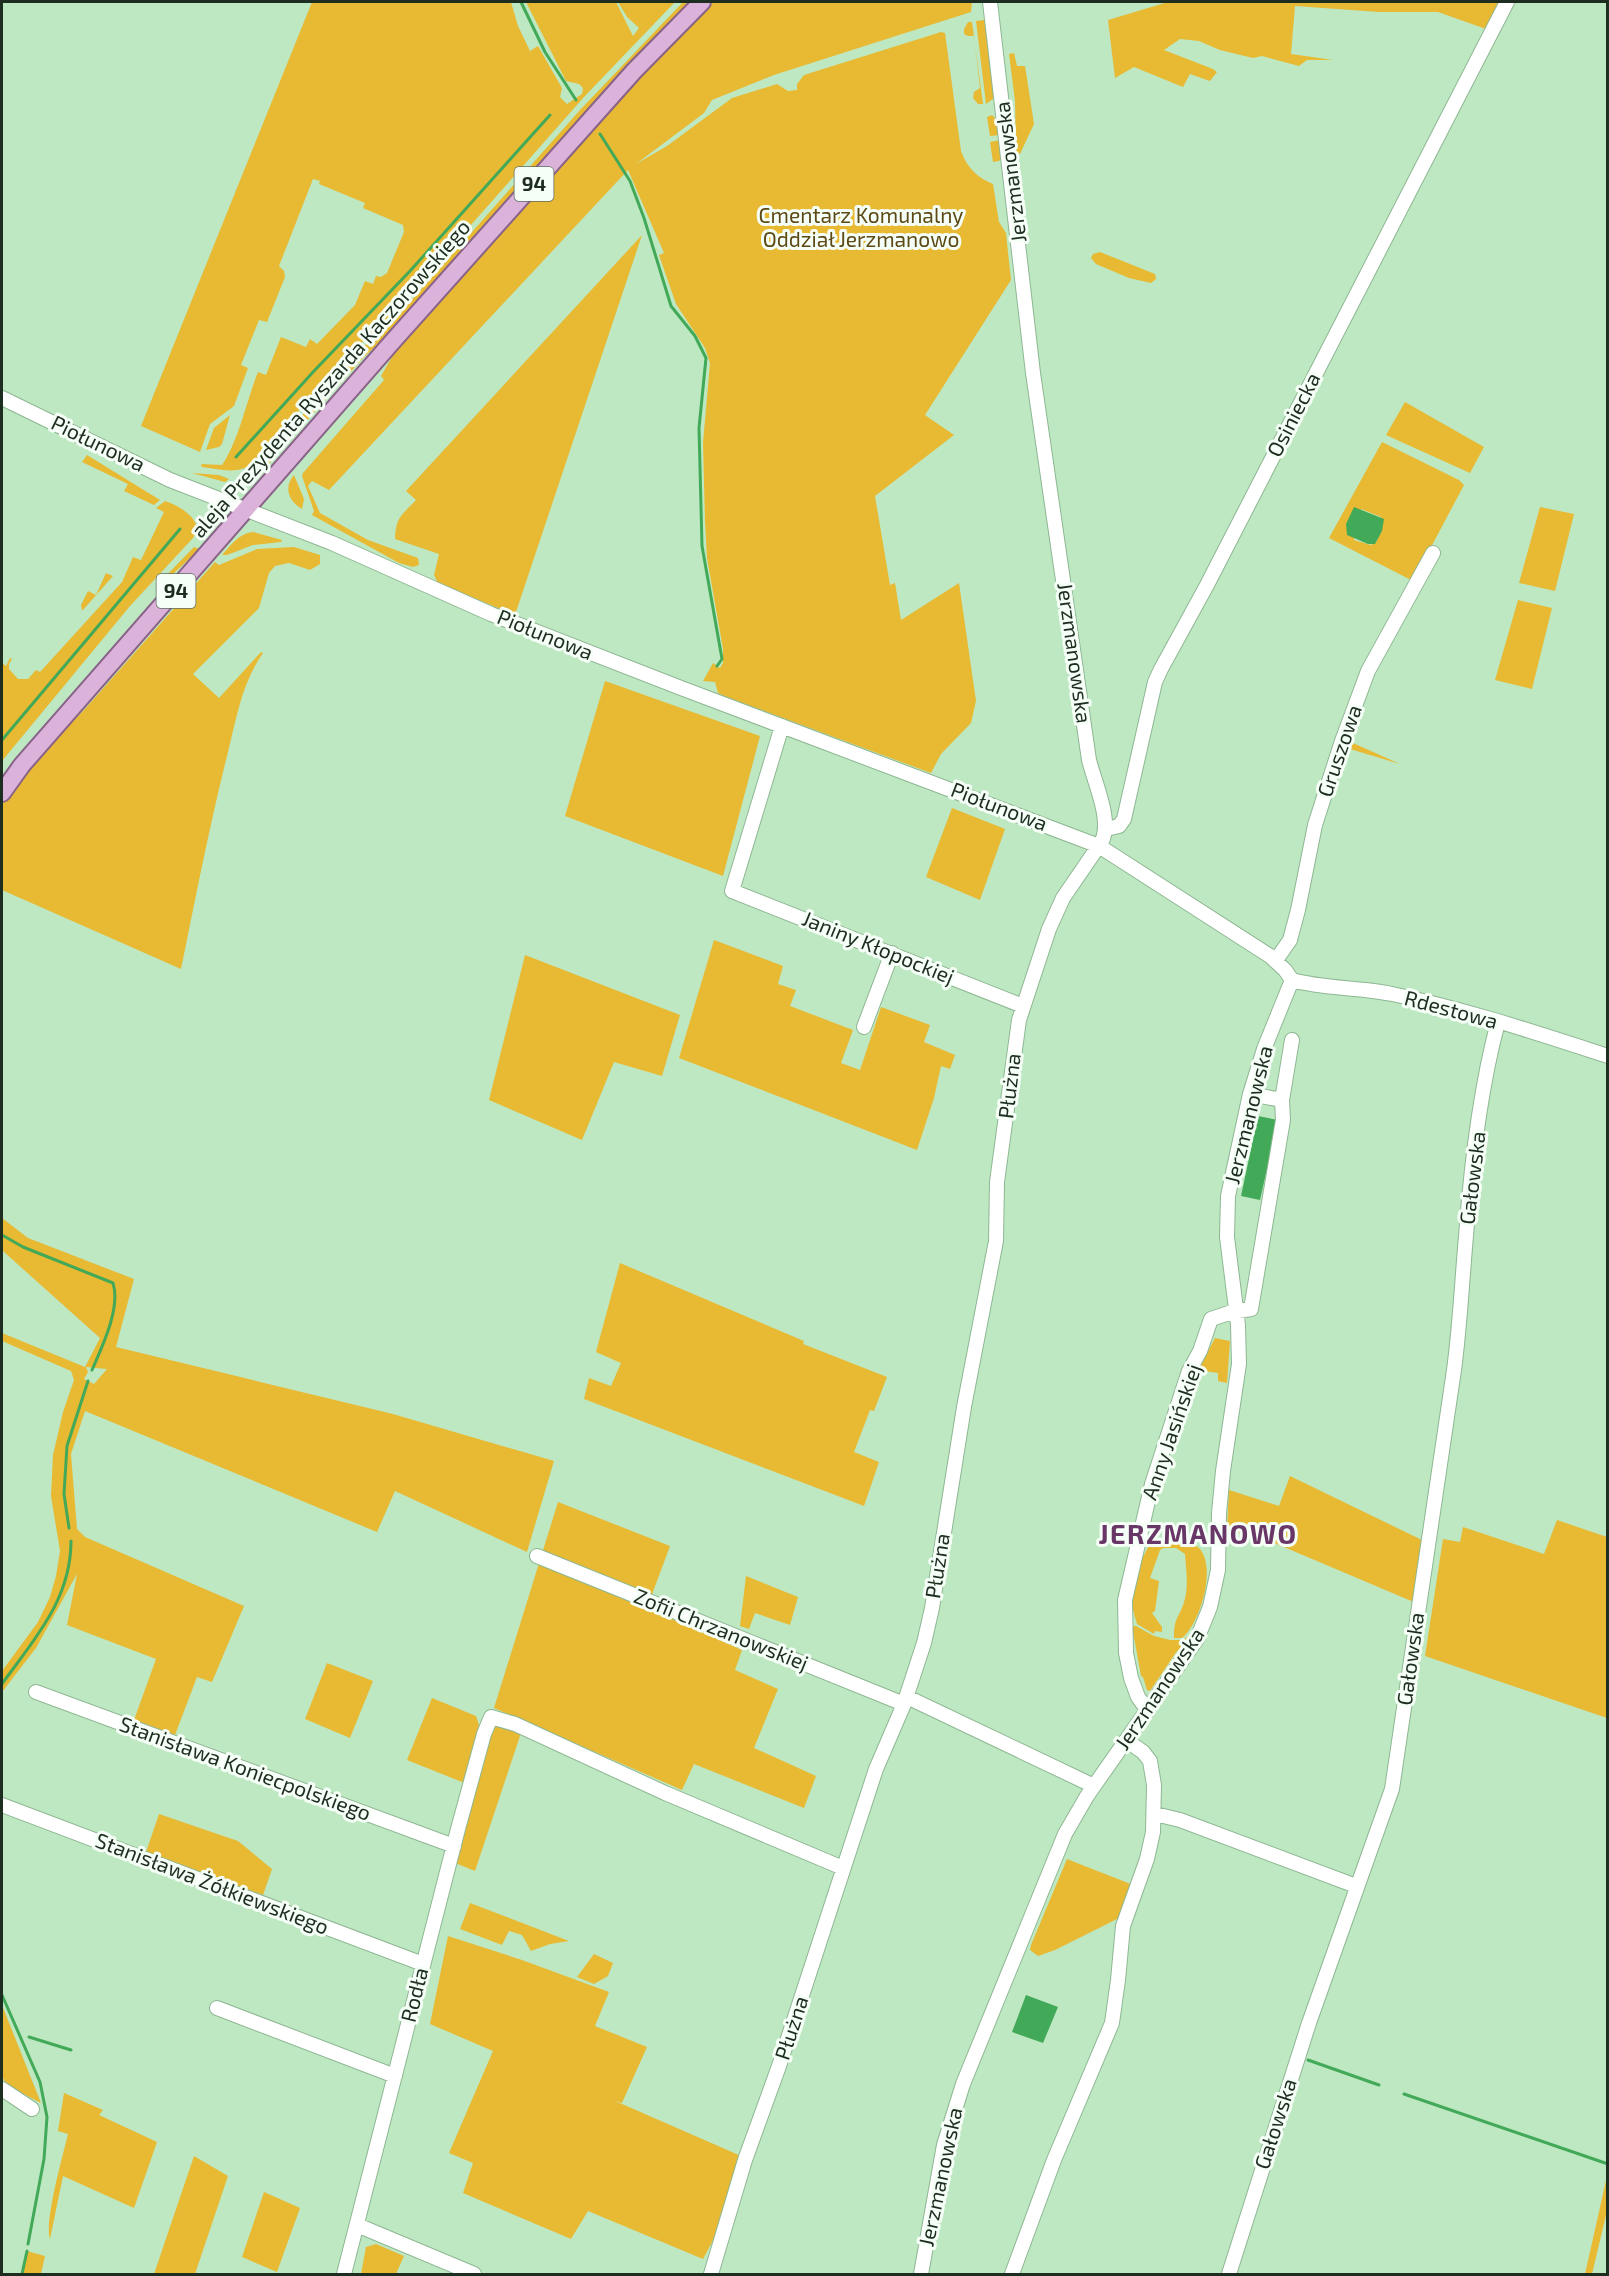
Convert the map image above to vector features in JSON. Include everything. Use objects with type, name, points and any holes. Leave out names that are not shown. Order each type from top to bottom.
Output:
[{"type":"main road","name":"aleja Prezydenta Ryszarda Kaczorowskiego","points":[[2,793],[22,765],[393,341],[610,98],[702,2]]},
{"type":"street","name":"Jerzmanowska","points":[[990,2],[1033,373],[1089,760],[1106,818],[1106,829]]},
{"type":"street","name":"Osiniecka","points":[[1106,829],[1119,826],[1124,819],[1155,682],[1161,669],[1213,574],[1507,2]]},
{"type":"street","name":"Piołunowa","points":[[2,398],[170,480],[332,543],[491,614],[1099,846]]},
{"type":"street","name":"Gruszowa","points":[[1276,960],[1290,940],[1299,910],[1315,825],[1342,741],[1368,671],[1433,554]]},
{"type":"street","name":"Janiny Kłopockiej","points":[[782,726],[732,891],[1023,1006]]},
{"type":"street","points":[[1106,829],[1099,846],[1276,960],[1292,980]]},
{"type":"street","name":"Płużna","points":[[711,2274],[745,2160],[779,2066],[876,1769],[906,1700],[932,1608],[964,1406],[996,1241],[997,1182],[1017,1028],[1049,929],[1063,898],[1099,846]]},
{"type":"street","points":[[864,1027],[892,953]]},
{"type":"street","name":"Jerzmanowska","points":[[921,2274],[944,2145],[963,2084],[1065,1834],[1094,1786],[1197,1639],[1204,1626],[1215,1590],[1223,1471],[1239,1364],[1237,1311],[1226,1220],[1228,1196],[1250,1094],[1264,1049],[1292,980]]},
{"type":"street","name":"Rdestowa","points":[[1292,980],[1391,994],[1498,1022],[1608,1056]]},
{"type":"street","name":"Gałowska","points":[[1228,2274],[1356,1886],[1392,1790],[1459,1338],[1466,1235],[1477,1138],[1498,1022]]},
{"type":"street","points":[[1237,1311],[1251,1309],[1283,1120],[1282,1100],[1292,1040]]},
{"type":"street","points":[[1250,1094],[1282,1100]]},
{"type":"street","name":"Anny Jasińskiej","points":[[1148,1710],[1138,1697],[1126,1653],[1125,1600],[1128,1578],[1152,1484],[1189,1371],[1200,1351],[1211,1319],[1237,1311]]},
{"type":"street","name":"Zofii Chrzanowskiej","points":[[537,1556],[906,1700],[1094,1786]]},
{"type":"street","name":"Stanisława Koniecpolskiego","points":[[36,1692],[454,1846]]},
{"type":"street","name":"Rodła","points":[[344,2274],[454,1846],[484,1734],[491,1717],[515,1724],[676,1798],[843,1868]]},
{"type":"street","points":[[1012,2274],[1054,2160],[1112,2023],[1123,1926],[1147,1859],[1155,1814],[1150,1761],[1143,1752],[1126,1740]]},
{"type":"street","name":"Stanisława Żółkiewskiego","points":[[2,1805],[423,1964]]},
{"type":"street","points":[[1155,1814],[1180,1820],[1356,1886]]},
{"type":"street","points":[[217,2008],[395,2076]]},
{"type":"street","points":[[2,2089],[32,2109]]},
{"type":"street","points":[[357,2225],[474,2274]]},
{"type":"green space","points":[[312,2],[511,2],[518,26],[530,51],[538,46],[562,88],[560,97],[567,104],[582,94],[583,88],[579,84],[566,81],[526,2],[616,2],[633,36],[639,28],[627,17],[618,2],[675,2],[584,97],[395,311],[349,355],[249,466],[232,470],[202,467],[201,464],[222,465],[238,432],[258,372],[266,375],[281,337],[306,347],[310,339],[317,344],[355,305],[365,281],[373,284],[376,276],[381,277],[387,273],[404,232],[403,225],[363,208],[365,203],[319,184],[320,181],[313,179],[279,266],[284,271],[285,277],[267,322],[259,320],[241,365],[248,368],[234,406],[210,424],[200,452],[141,426]]},
{"type":"green space","points":[[683,2],[693,2],[282,448],[283,437],[359,351],[402,311],[580,110]]},
{"type":"green space","name":"Cmentarz Komunalny Oddział Jerzmanowo","points":[[713,2],[972,2],[971,12],[774,75],[712,100],[704,113],[636,164],[667,146],[732,98],[777,84],[788,91],[797,90],[797,84],[804,75],[941,32],[945,33],[961,151],[974,172],[993,184],[999,222],[1006,233],[1011,280],[925,415],[954,435],[875,496],[890,585],[895,583],[901,620],[959,583],[976,701],[971,723],[941,754],[931,773],[726,697],[718,693],[715,682],[703,681],[713,663],[720,668],[723,663],[723,649],[707,558],[705,521],[703,443],[710,363],[705,348],[676,304],[659,255],[664,253],[628,170],[329,490],[312,481],[308,486],[320,513],[368,540],[418,558],[419,565],[413,567],[399,563],[312,515],[314,511],[303,473],[384,380],[381,376],[396,350],[629,88]]},
{"type":"green space","points":[[1168,2],[1499,2],[1486,29],[1438,12],[1379,12],[1295,6],[1291,54],[1333,60],[1307,60],[1299,66],[1262,56],[1253,58],[1220,50],[1199,41],[1180,39],[1164,50],[1213,69],[1217,72],[1210,81],[1190,74],[1183,87],[1134,67],[1115,78],[1108,20]]},
{"type":"green space","points":[[984,20],[988,28],[996,89],[993,99],[986,104],[976,21]]},
{"type":"green space","points":[[968,22],[972,22],[974,36],[964,34]]},
{"type":"green space","points":[[975,43],[983,104],[978,104],[973,98],[974,92],[980,88]]},
{"type":"green space","points":[[1014,53],[1017,66],[1025,66],[1034,124],[1020,154],[1016,151],[1015,101],[1009,54]]},
{"type":"green space","points":[[992,115],[999,122],[1000,135],[990,136],[987,117]]},
{"type":"green space","points":[[1001,140],[1002,158],[993,162],[990,142]]},
{"type":"green space","points":[[642,235],[515,615],[438,583],[434,575],[439,554],[395,539],[400,517],[416,500],[406,491]]},
{"type":"green space","points":[[1100,252],[1155,274],[1156,279],[1151,283],[1129,278],[1096,264],[1091,258],[1093,254]]},
{"type":"green space","points":[[1405,402],[1484,447],[1470,473],[1386,435]]},
{"type":"green space","points":[[230,415],[222,444],[206,450],[214,428]]},
{"type":"green space","points":[[1382,442],[1459,480],[1464,485],[1413,581],[1329,538]],"holes":[[[1361,509],[1381,517],[1377,541],[1371,545],[1354,540]]]},
{"type":"green space","points":[[87,455],[160,500],[154,505],[124,491],[128,484],[82,462]]},
{"type":"green space","points":[[269,456],[274,458],[259,475],[239,484],[263,459]]},
{"type":"green space","points":[[192,473],[219,475],[229,479],[225,482]]},
{"type":"green space","points":[[294,475],[304,499],[302,509],[289,494],[289,485]]},
{"type":"green space","points":[[165,501],[181,508],[194,521],[197,531],[193,538],[130,606],[2,761],[2,663],[6,666],[10,658],[12,659],[9,669],[18,679],[28,679],[36,670],[40,672],[122,582],[133,557],[141,560],[164,512],[156,508]]},
{"type":"green space","points":[[1540,507],[1574,514],[1555,591],[1519,583]]},
{"type":"green space","points":[[253,532],[282,540],[281,542],[253,545],[222,555],[239,537]]},
{"type":"green space","points":[[194,547],[200,549],[161,585],[159,583]]},
{"type":"green space","points":[[294,547],[320,555],[320,564],[310,570],[289,563],[275,566],[269,573],[259,608],[193,674],[219,698],[261,652],[263,653],[250,676],[237,713],[181,969],[2,890],[2,804],[44,750],[84,710],[215,562],[219,565],[257,549]]},
{"type":"green space","points":[[106,573],[113,576],[83,610],[82,610],[81,605],[88,591],[96,595]]},
{"type":"green space","points":[[1518,600],[1552,608],[1532,689],[1495,680]]},
{"type":"green space","points":[[605,681],[760,736],[723,876],[565,816]]},
{"type":"green space","points":[[1353,743],[1400,764],[1350,749]]},
{"type":"green space","points":[[952,808],[1005,829],[980,900],[926,877]]},
{"type":"green space","points":[[714,940],[783,966],[778,984],[796,990],[790,1006],[853,1030],[841,1063],[860,1070],[881,1007],[930,1025],[924,1042],[955,1055],[950,1069],[941,1066],[934,1098],[917,1150],[679,1058]]},
{"type":"green space","points":[[525,955],[680,1015],[662,1076],[614,1062],[582,1140],[489,1100]]},
{"type":"green space","points":[[2,1218],[28,1238],[134,1279],[116,1347],[393,1414],[554,1461],[527,1552],[395,1491],[377,1532],[85,1411],[71,1454],[77,1529],[85,1537],[244,1606],[212,1682],[197,1677],[175,1735],[134,1720],[156,1659],[67,1625],[77,1574],[36,1648],[2,1692],[2,1671],[38,1622],[50,1597],[56,1576],[60,1551],[51,1496],[53,1455],[63,1412],[74,1380],[71,1371],[2,1341],[2,1333],[85,1367],[100,1338],[2,1249]],"holes":[[[86,1367],[107,1369],[94,1384],[84,1379],[88,1372]]]},
{"type":"green space","points":[[620,1263],[804,1341],[803,1344],[887,1377],[874,1411],[870,1410],[854,1452],[879,1462],[864,1506],[584,1399],[589,1378],[611,1386],[621,1363],[596,1352]]},
{"type":"green space","points":[[1215,1338],[1230,1341],[1227,1383],[1218,1381],[1218,1373],[1204,1371],[1198,1382],[1193,1380]]},
{"type":"green space","points":[[1290,1476],[1424,1541],[1416,1603],[1272,1542],[1227,1529],[1229,1490],[1279,1506]]},
{"type":"green space","points":[[558,1502],[670,1546],[647,1608],[742,1650],[735,1670],[778,1689],[754,1748],[816,1776],[804,1808],[694,1764],[682,1790],[494,1708]]},
{"type":"green space","points":[[1557,1520],[1607,1537],[1607,1718],[1425,1656],[1443,1539],[1460,1542],[1463,1527],[1544,1554]]},
{"type":"green space","points":[[1166,1539],[1187,1542],[1198,1547],[1204,1556],[1206,1567],[1204,1594],[1200,1608],[1189,1631],[1182,1638],[1174,1638],[1174,1631],[1186,1596],[1185,1554],[1176,1548],[1160,1550],[1150,1578],[1159,1581],[1155,1611],[1152,1613],[1162,1627],[1162,1632],[1155,1631],[1154,1634],[1137,1624],[1132,1607],[1134,1585],[1144,1555],[1152,1541]]},
{"type":"green space","points":[[746,1576],[798,1597],[790,1625],[755,1613],[749,1629],[740,1626]]},
{"type":"green space","points":[[1132,1626],[1170,1640],[1183,1640],[1194,1632],[1181,1653],[1177,1651],[1150,1691],[1147,1690],[1141,1676]]},
{"type":"green space","points":[[327,1663],[373,1681],[350,1738],[305,1719]]},
{"type":"green space","points":[[432,1698],[476,1716],[479,1725],[467,1784],[407,1760]]},
{"type":"green space","points":[[493,1722],[521,1733],[475,1871],[455,1863]]},
{"type":"green space","points":[[159,1814],[238,1841],[272,1869],[263,1895],[146,1852]]},
{"type":"green space","points":[[1067,1859],[1133,1885],[1123,1912],[1117,1919],[1038,1956],[1030,1950],[1031,1945]]},
{"type":"green space","points":[[470,1903],[569,1941],[550,1944],[531,1951],[522,1935],[509,1931],[502,1945],[460,1929]]},
{"type":"green space","points":[[448,1936],[609,1992],[595,2026],[647,2047],[622,2103],[613,2100],[741,2156],[717,2233],[703,2259],[588,2211],[571,2239],[463,2193],[473,2163],[449,2153],[493,2051],[430,2024]]},
{"type":"green space","points":[[594,1954],[613,1963],[608,1976],[594,1984],[577,1977]]},
{"type":"green space","points":[[2,2005],[41,2103],[6,2085],[2,2075]]},
{"type":"green space","points":[[64,2093],[103,2110],[99,2115],[157,2142],[134,2208],[63,2176],[50,2239],[52,2204],[68,2134],[58,2131]]},
{"type":"green space","points":[[194,2156],[228,2176],[195,2274],[154,2274]]},
{"type":"green space","points":[[1607,2176],[1607,2211],[1592,2274],[1585,2274]]},
{"type":"green space","points":[[264,2192],[300,2208],[277,2272],[242,2257]]},
{"type":"green space","points":[[376,2244],[404,2256],[396,2274],[361,2274],[366,2247]]},
{"type":"green space","points":[[27,2251],[45,2256],[41,2274],[23,2274]]},
{"type":"shaded area","points":[[1354,507],[1384,519],[1382,531],[1375,544],[1368,544],[1347,535],[1346,524]]},
{"type":"shaded area","points":[[1258,1116],[1278,1120],[1260,1200],[1241,1196]]},
{"type":"shaded area","points":[[1026,1995],[1058,2007],[1043,2043],[1012,2032]]},
{"type":"waterway","points":[[521,2],[545,52],[576,100]]},
{"type":"waterway","points":[[236,457],[410,271],[550,115]]},
{"type":"waterway","points":[[600,134],[630,181],[671,306],[695,336],[706,358],[699,428],[702,546],[722,659],[717,666]]},
{"type":"waterway","points":[[2,740],[180,529]]},
{"type":"waterway","points":[[2,1235],[23,1247],[113,1283],[115,1293],[113,1315],[92,1370]]},
{"type":"waterway","points":[[69,1528],[64,1494],[67,1446],[88,1381]]},
{"type":"waterway","points":[[2,1684],[38,1635],[58,1600],[65,1582],[71,1541]]},
{"type":"waterway","points":[[2,1995],[40,2082],[47,2117],[44,2159],[28,2244]]},
{"type":"waterway","points":[[29,2037],[71,2050]]},
{"type":"waterway","points":[[1308,2060],[1379,2085]]},
{"type":"waterway","points":[[1404,2094],[1608,2164]]},
{"type":"waterway","points":[[22,2274],[27,2251]]},
{"type":"district","name":"JERZMANOWO","points":[[1198,1535]]}]
